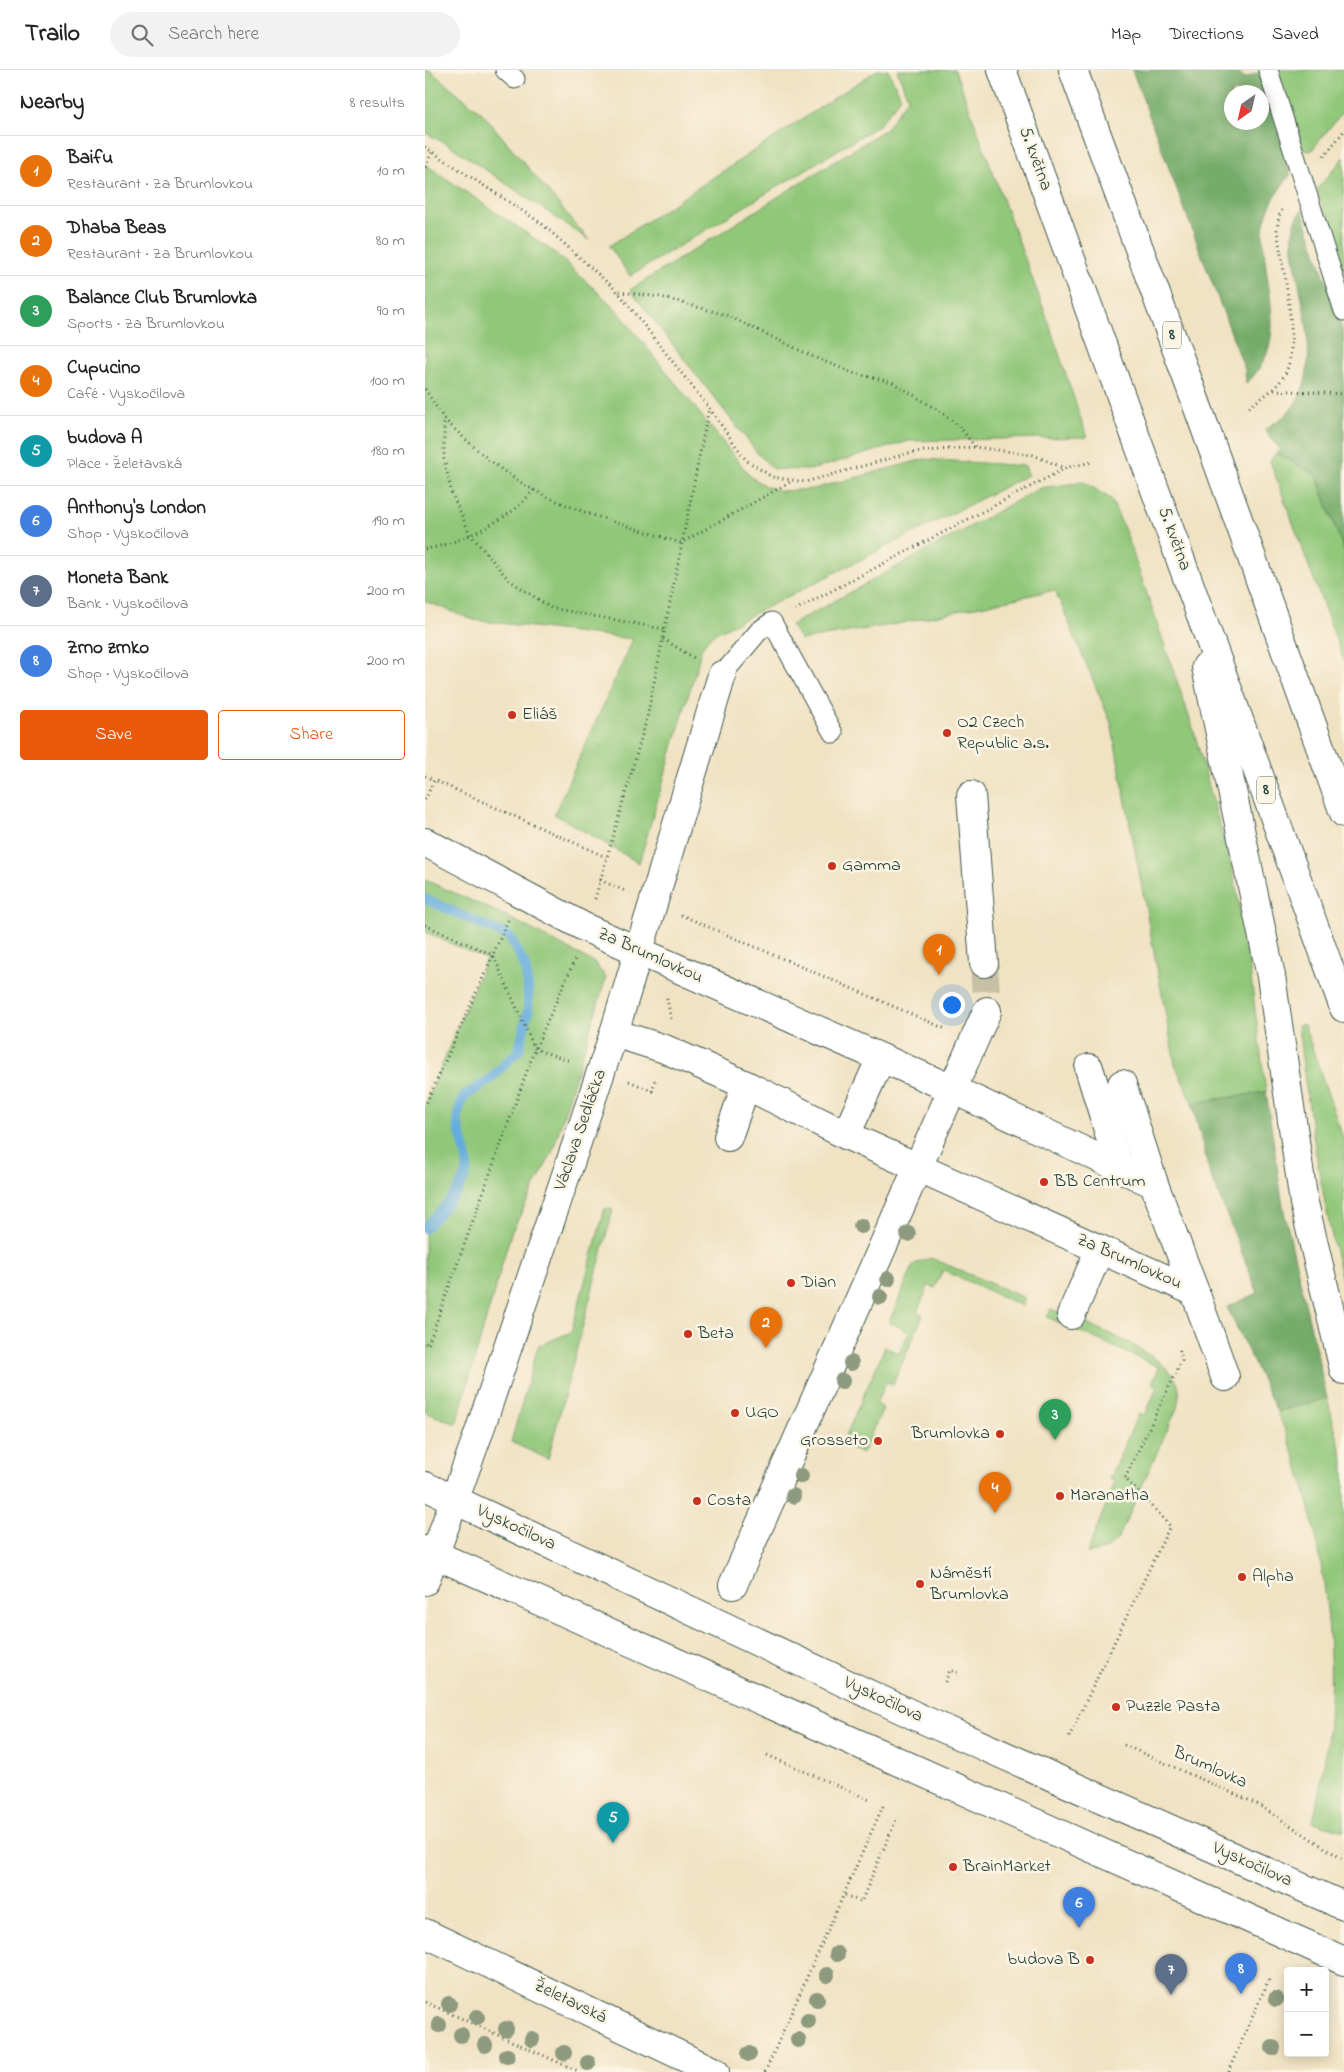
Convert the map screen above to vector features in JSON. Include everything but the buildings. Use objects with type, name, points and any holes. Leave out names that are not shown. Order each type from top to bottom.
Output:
[{"type":"main road","name":"5. května","points":[[1002,70],[1344,1008]]},
{"type":"main road","name":"8","points":[[1073,70],[1191,386],[1344,813]]},
{"type":"main road","points":[[1186,572],[1271,976],[1304,1203],[1344,1370]]},
{"type":"main road","name":"Václava Sedláčka","points":[[425,1581],[430,1552],[455,1499],[614,1033],[722,675]]},
{"type":"main road","points":[[971,795],[983,962]]},
{"type":"main road","name":"Za Brumlovkou","points":[[425,842],[586,928],[964,1095],[1154,1184],[1195,1292]]},
{"type":"main road","points":[[733,1585],[964,1095],[973,1041],[987,1011]]},
{"type":"main road","name":"Za Brumlovkou","points":[[614,1033],[665,1050],[754,1089],[846,1135],[1195,1292]]},
{"type":"main road","points":[[846,1135],[881,1058]]},
{"type":"main road","points":[[1089,1068],[1119,1166]]},
{"type":"main road","points":[[1122,1084],[1154,1184]]},
{"type":"main road","points":[[735,1140],[754,1089]]},
{"type":"main road","points":[[1071,1315],[1100,1249]]},
{"type":"main road","points":[[1195,1292],[1225,1377]]},
{"type":"main road","name":"Vyskočilova","points":[[425,1486],[922,1719],[1342,1904]]},
{"type":"main road","points":[[430,1552],[1344,1961]]},
{"type":"main road","name":"Želetavská","points":[[425,1932],[715,2072]]},
{"type":"lane","points":[[1268,70],[1344,311]]},
{"type":"lane","points":[[722,675],[759,631],[772,622],[833,734]]},
{"type":"path","points":[[425,147],[433,150],[541,223],[618,292],[709,408],[746,460],[772,477],[793,481],[819,480],[913,452],[975,447],[1033,455],[1064,468]]},
{"type":"path","points":[[425,167],[433,150]]},
{"type":"path","points":[[1249,407],[1273,390],[1285,373],[1292,336],[1277,230],[1279,216],[1303,181]]},
{"type":"path","points":[[618,292],[661,297],[726,315],[823,362],[853,374],[893,382],[919,397],[959,426],[975,447]]},
{"type":"path","points":[[425,389],[444,419],[476,449],[534,490],[572,506],[681,543],[793,481]]},
{"type":"path","points":[[1273,390],[1344,394]]},
{"type":"path","points":[[427,1344],[535,1049],[586,928],[647,718],[709,408]]},
{"type":"path","points":[[444,419],[445,459],[452,494],[471,534],[509,580],[551,608],[664,629]]},
{"type":"path","points":[[772,622],[1064,468],[1093,462]]},
{"type":"path","points":[[425,549],[435,548],[471,534],[509,514],[534,490]]},
{"type":"path","points":[[663,639],[722,675]]},
{"type":"path","points":[[425,776],[606,857]]},
{"type":"path","points":[[425,800],[434,780]]},
{"type":"path","points":[[672,911],[973,1041]]},
{"type":"path","points":[[425,1106],[511,915]]},
{"type":"path","points":[[425,925],[493,955],[535,1049]]},
{"type":"path","points":[[1069,1737],[1170,1526],[1125,1478],[1182,1360],[1178,1341]]},
{"type":"path","points":[[945,1682],[950,1670],[961,1674]]},
{"type":"path","name":"Brumlovka","points":[[1124,1746],[1257,1804],[1344,1860]]},
{"type":"path","points":[[767,1755],[870,1800]]},
{"type":"path","points":[[765,2072],[883,1806]]},
{"type":"path","points":[[845,1895],[861,1902],[896,1820]]},
{"type":"path","points":[[1228,2072],[1270,1977]]},
{"type":"path","points":[[425,2002],[580,2072]]},
{"type":"green space","points":[[425,70],[429,70],[482,113],[589,240],[449,145],[425,133]]},
{"type":"green space","points":[[877,70],[888,70],[901,97],[879,125],[630,276],[609,246]]},
{"type":"green space","points":[[897,70],[955,70],[1048,321],[1087,437],[909,441],[810,470],[773,469],[759,455],[630,290],[886,129],[908,98]]},
{"type":"green space","points":[[1132,70],[1237,70],[1245,78],[1260,72],[1264,85],[1224,85],[1224,130],[1269,130],[1269,102],[1291,174],[1272,201],[1264,225],[1264,244],[1272,325],[1266,355],[1258,370],[1246,384],[1245,370]]},
{"type":"green space","points":[[1279,70],[1344,70],[1344,110],[1311,151],[1303,150]]},
{"type":"green space","points":[[1344,157],[1344,275],[1318,188]]},
{"type":"green space","points":[[425,164],[554,252],[615,308],[751,477],[765,486],[781,491],[813,489],[924,459],[1025,466],[1028,475],[712,635],[702,647],[639,863],[554,814],[633,639],[474,620],[425,601]]},
{"type":"green space","points":[[1302,210],[1344,335],[1344,551],[1316,475],[1276,453],[1280,449],[1264,430],[1283,417],[1296,402],[1304,385],[1308,366],[1306,326],[1293,245],[1293,231]]},
{"type":"green space","points":[[1276,453],[1316,475],[1344,551],[1344,661],[1270,461]]},
{"type":"green space","points":[[1084,482],[1111,499],[1126,533],[1193,728],[1235,881],[1250,971],[1266,1092],[1192,1103],[1175,1064],[1111,723],[1055,590],[897,624],[801,640],[791,625],[1040,488]]},
{"type":"green space","points":[[425,880],[504,915],[595,963],[606,978],[552,1153],[511,1233],[456,1424],[425,1412],[425,1105],[486,959],[425,932]]},
{"type":"green space","points":[[1304,1024],[1344,1141],[1344,1289],[1329,1223],[1312,1126],[1298,1026]]},
{"type":"green space","points":[[1266,1092],[1283,1207],[1327,1398],[1277,1412],[1227,1307],[1258,1293],[1209,1171],[1192,1103]]},
{"type":"green space","points":[[605,1208],[613,1210],[548,1459],[511,1442],[538,1346],[571,1332]]},
{"type":"green space","points":[[931,1258],[1025,1298],[1022,1306],[943,1270],[935,1288],[929,1285],[917,1312],[923,1315],[893,1384],[887,1382],[876,1403],[883,1408],[862,1454],[848,1447],[843,1442],[885,1347],[899,1353],[909,1332],[889,1322],[914,1264]]},
{"type":"green space","points":[[1051,1309],[1104,1331],[1144,1352],[1161,1363],[1173,1376],[1179,1389],[1177,1408],[1119,1537],[1109,1547],[1097,1552],[1087,1553],[1115,1482],[1109,1479],[1139,1413],[1145,1415],[1157,1387],[1152,1384],[1159,1367],[1047,1317]]},
{"type":"green space","points":[[1327,1398],[1344,1462],[1344,1831],[1313,1822],[1326,1753],[1330,1704],[1328,1618],[1323,1574],[1305,1488],[1292,1448],[1277,1412]]},
{"type":"waterway","points":[[425,899],[510,937],[525,966],[528,987],[528,1011],[519,1050],[489,1080],[464,1096],[460,1106],[458,1122],[467,1160],[464,1179],[446,1206],[425,1228]]},
{"type":"tunnel","points":[[984,963],[987,1011]]},
{"type":"place","name":"Eliáš","points":[[512,715]]},
{"type":"place","name":"O2 Czech Republic a.s.","points":[[947,733]]},
{"type":"place","name":"Gamma","points":[[832,866]]},
{"type":"place","name":"Baifu","points":[[939,975]]},
{"type":"place","name":"BB Centrum","points":[[1044,1182]]},
{"type":"place","name":"Dian","points":[[791,1283]]},
{"type":"place","name":"Beta","points":[[688,1334]]},
{"type":"place","name":"Dhaba Beas","points":[[766,1348]]},
{"type":"place","name":"UGO","points":[[735,1413]]},
{"type":"place","name":"Brumlovka","points":[[1000,1434]]},
{"type":"place","name":"Balance Club Brumlovka","points":[[1055,1440]]},
{"type":"place","name":"Grosseto","points":[[878,1441]]},
{"type":"place","name":"Maranatha","points":[[1060,1496]]},
{"type":"place","name":"Costa","points":[[697,1501]]},
{"type":"place","name":"Cupucino","points":[[995,1513]]},
{"type":"place","name":"Alpha","points":[[1242,1577]]},
{"type":"place","name":"Náměstí Brumlovka","points":[[920,1584]]},
{"type":"place","name":"Puzzle Pasta","points":[[1116,1707]]},
{"type":"place","name":"budova A","points":[[613,1843]]},
{"type":"place","name":"BrainMarket","points":[[953,1867]]},
{"type":"place","name":"Anthony's London","points":[[1079,1928]]},
{"type":"place","name":"budova B","points":[[1090,1960]]},
{"type":"place","name":"Zrno zrnko","points":[[1241,1994]]},
{"type":"place","name":"Moneta Bank","points":[[1171,1995]]}]
